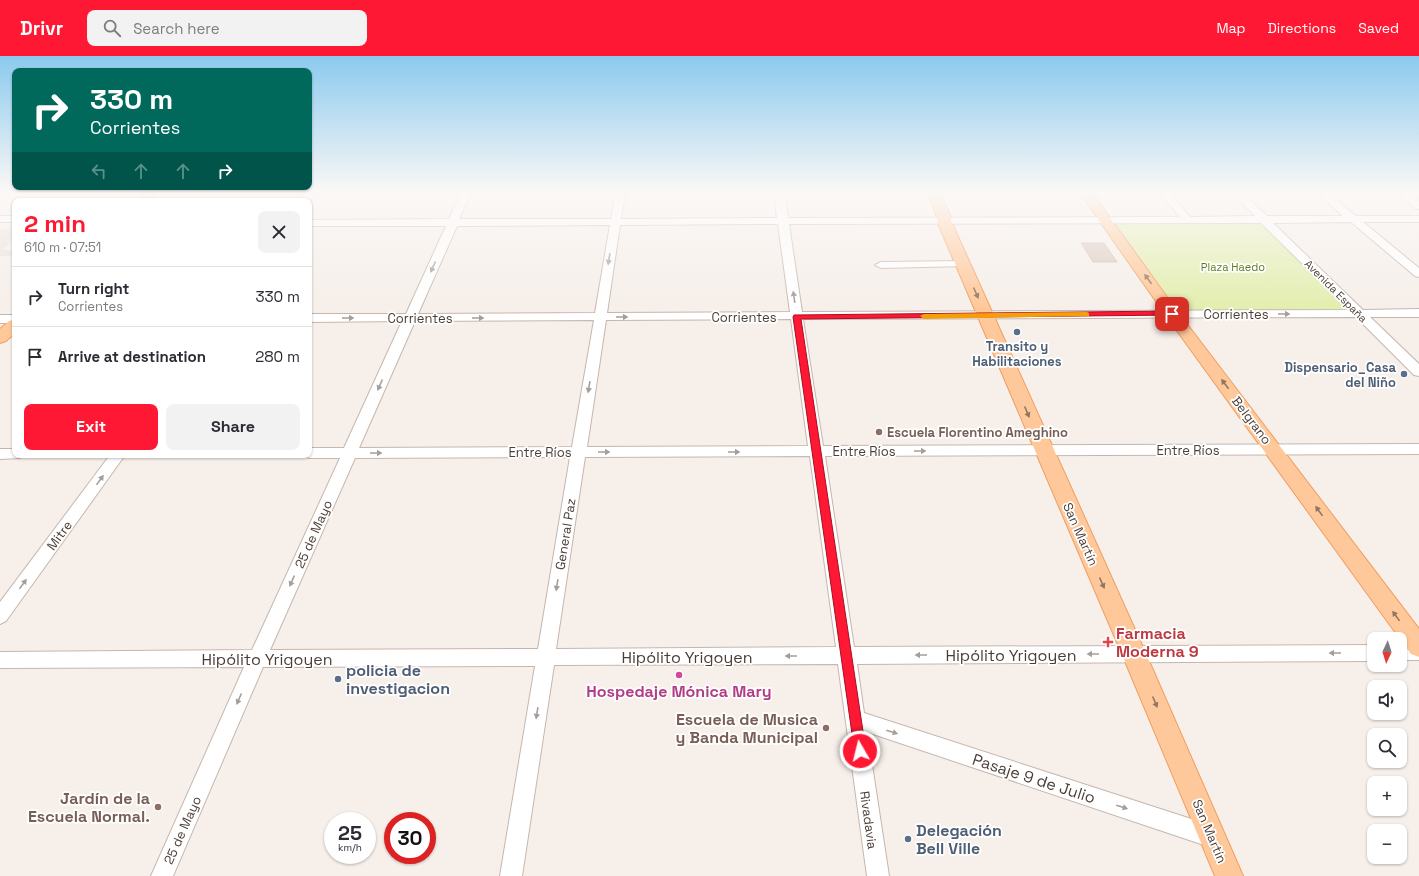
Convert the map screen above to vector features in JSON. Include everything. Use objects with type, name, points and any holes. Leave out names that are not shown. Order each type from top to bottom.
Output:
[{"type":"main road","name":"San Martín","points":[[949,231],[1134,654],[1229,876]]},
{"type":"main road","name":"Belgrano","points":[[1113,231],[1172,314],[1419,647]]},
{"type":"main road","points":[[0,338],[12,327]]},
{"type":"street","name":"25 de Mayo","points":[[162,876],[257,659],[449,231]]},
{"type":"street","name":"General Paz","points":[[511,876],[613,231]]},
{"type":"street","name":"Rivadavia","points":[[785,231],[878,876]]},
{"type":"street","name":"Avenida España","points":[[1280,231],[1364,314],[1419,372]]},
{"type":"street","points":[[1368,231],[1419,274]]},
{"type":"street","points":[[881,265],[963,264]]},
{"type":"street","name":"Corrientes","points":[[312,318],[1419,313]]},
{"type":"street","name":"Avenida España","points":[[1364,314],[1419,362]]},
{"type":"street","points":[[0,320],[12,319]]},
{"type":"street","name":"Entre Ríos","points":[[312,453],[1419,449]]},
{"type":"street","points":[[0,454],[12,454]]},
{"type":"street","name":"Mitre","points":[[0,616],[116,458]]},
{"type":"street","points":[[1407,652],[1419,652]]},
{"type":"street","name":"Hipólito Yrigoyen","points":[[0,660],[1367,653]]},
{"type":"street","name":"Pasaje 9 de Julio","points":[[855,719],[1213,838]]},
{"type":"green space","name":"Plaza Haedo","points":[[1119,231],[1272,231],[1355,312],[1180,313]]},
{"type":"shaded area","points":[[0,231],[12,231],[12,242],[2,250],[12,250],[12,256],[0,256]]},
{"type":"building","points":[[1081,243],[1104,243],[1117,262],[1093,262]]},
{"type":"slow traffic","points":[[924,316],[1087,315]]},
{"type":"place","name":"Transito y Habilitaciones","points":[[1017,332]]},
{"type":"place","name":"Dispensario_Casa del Niño","points":[[1404,374]]},
{"type":"place","name":"Escuela Florentino Ameghino","points":[[879,432]]},
{"type":"place","name":"Farmacia Moderna 9","points":[[1108,642]]},
{"type":"place","name":"Hospedaje Mónica Mary","points":[[679,675]]},
{"type":"place","name":"policia de investigacion","points":[[338,679]]},
{"type":"place","name":"Escuela de Musica y Banda Municipal","points":[[826,728]]},
{"type":"place","name":"Jardín de la Escuela Normal.","points":[[158,807]]},
{"type":"place","name":"Delegación Bell Ville","points":[[908,839]]},
{"type":"route","points":[[860,751],[797,317],[1172,314]]}]
